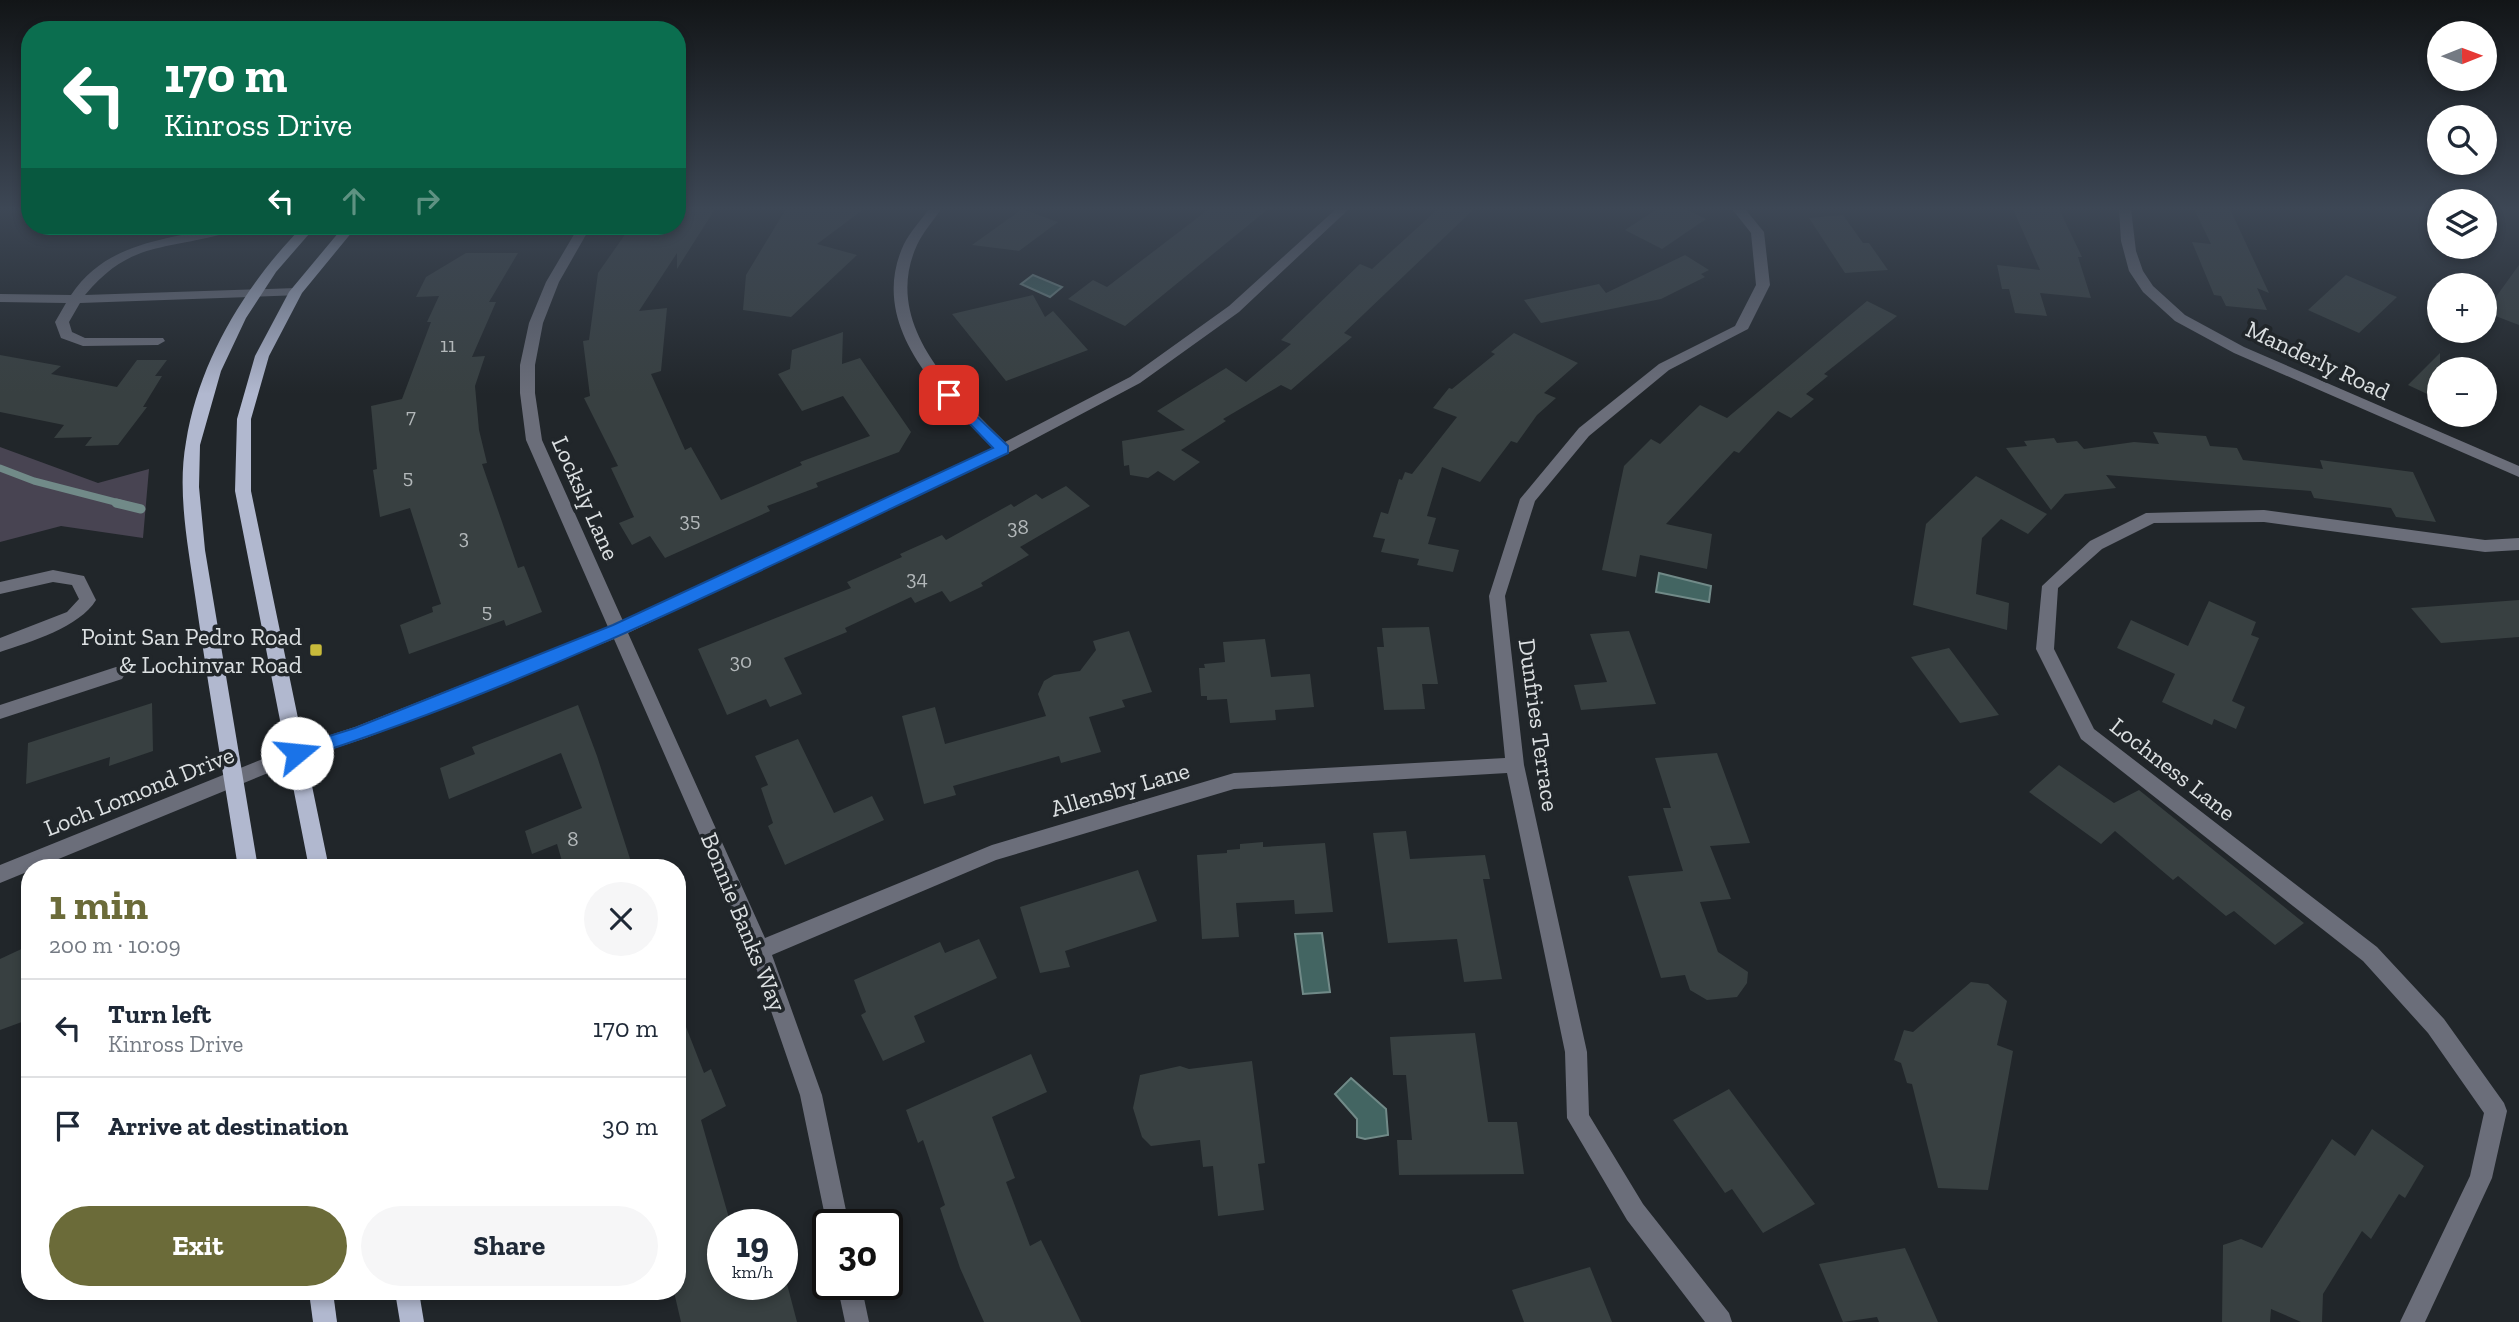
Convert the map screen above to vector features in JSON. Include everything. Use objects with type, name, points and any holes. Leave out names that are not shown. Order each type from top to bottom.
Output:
[{"type":"main road","points":[[247,859],[191,505],[195,428],[217,363],[254,293],[271,271]]},
{"type":"main road","points":[[314,271],[296,292],[262,356],[244,419],[243,491],[317,859]]},
{"type":"main road","points":[[322,1300],[325,1322]]},
{"type":"main road","points":[[408,1300],[412,1322]]},
{"type":"street","points":[[99,271],[74,299],[62,322],[66,335],[83,342],[158,341]]},
{"type":"street","name":"Locksly Lane","points":[[560,271],[545,297],[531,342],[527,386],[534,440],[619,630]]},
{"type":"street","points":[[901,271],[897,288],[916,351],[949,395],[1003,449]]},
{"type":"street","name":"Loch Lomond Drive","points":[[37,859],[297,753],[360,733],[619,630],[1003,449],[1135,380],[1234,309],[1276,271]]},
{"type":"street","name":"Dunfries Terrace","points":[[1720,1322],[1635,1212],[1578,1118],[1576,1052],[1515,765],[1497,596],[1528,499],[1584,432],[1664,367],[1741,329],[1763,285],[1761,271]]},
{"type":"street","name":"Manderly Road","points":[[2135,271],[2148,290],[2196,328],[2441,441],[2519,472]]},
{"type":"street","points":[[0,298],[74,299],[296,292]]},
{"type":"street","name":"Lochness Lane","points":[[2412,1322],[2481,1178],[2496,1111],[2436,1026],[2370,954],[2087,734],[2045,649],[2050,586],[2096,545],[2152,517],[2264,516],[2485,546],[2519,544]]},
{"type":"street","points":[[0,587],[53,576],[78,580],[88,600],[73,616],[0,645]]},
{"type":"street","name":"Bonnie Banks Way","points":[[619,630],[760,950],[811,1095],[834,1209]]},
{"type":"street","points":[[0,712],[116,674]]},
{"type":"street","name":"Allensby Lane","points":[[760,950],[992,853],[1234,781],[1515,765]]},
{"type":"street","name":"Loch Lomond Drive","points":[[0,874],[21,865]]},
{"type":"street","points":[[852,1300],[857,1322]]},
{"type":"shaded area","points":[[1033,275],[1062,287],[1050,297],[1021,284]]},
{"type":"shaded area","points":[[0,447],[98,483],[149,469],[143,538],[61,526],[0,542]]},
{"type":"shaded area","points":[[1659,573],[1711,586],[1709,602],[1656,592]]},
{"type":"shaded area","points":[[1322,933],[1330,992],[1303,994],[1295,934]]},
{"type":"shaded area","points":[[1351,1078],[1386,1109],[1388,1135],[1365,1139],[1357,1137],[1357,1119],[1335,1094]]},
{"type":"building","points":[[437,271],[508,271],[489,302],[496,302],[472,357],[485,356],[475,386],[479,430],[487,463],[482,464],[518,568],[524,566],[542,612],[506,626],[504,620],[409,654],[400,625],[433,612],[432,607],[441,604],[410,508],[380,517],[373,470],[377,469],[371,406],[402,399],[431,322],[427,322],[439,296],[416,297],[426,277]]},
{"type":"building","points":[[600,271],[665,271],[639,311],[667,308],[661,371],[651,374],[685,450],[691,447],[721,500],[802,465],[800,462],[870,436],[843,396],[802,411],[778,374],[790,369],[792,350],[843,332],[842,364],[860,358],[911,432],[899,452],[816,483],[818,487],[767,506],[770,511],[665,558],[650,536],[632,545],[619,523],[634,517],[611,468],[618,466],[584,398],[590,396],[583,341],[589,340]]},
{"type":"building","points":[[749,271],[840,271],[791,317],[743,310]]},
{"type":"building","points":[[1128,271],[1193,271],[1125,326],[1068,299],[1093,280],[1107,287]]},
{"type":"building","points":[[1353,271],[1409,271],[1344,333],[1352,337],[1291,390],[1281,385],[1223,419],[1226,421],[1181,450],[1200,462],[1174,481],[1158,471],[1148,478],[1130,475],[1129,465],[1124,466],[1122,441],[1185,430],[1157,411],[1226,368],[1246,382],[1291,344],[1281,340]]},
{"type":"building","points":[[1652,271],[1708,271],[1701,274],[1705,277],[1661,299],[1541,323],[1524,300],[1599,284],[1606,293]]},
{"type":"building","points":[[1843,271],[1878,271],[1845,273]]},
{"type":"building","points":[[1998,271],[2082,271],[2091,298],[2040,293],[2047,316],[2015,313],[2009,289],[2002,289]]},
{"type":"building","points":[[2204,271],[2259,271],[2269,293],[2257,288],[2267,310],[2226,306],[2221,296],[2214,295]]},
{"type":"building","points":[[2515,271],[2519,271],[2519,325],[2497,317],[2497,295]]},
{"type":"building","points":[[2346,275],[2397,297],[2359,333],[2308,310]]},
{"type":"building","points":[[1033,295],[1045,317],[1053,311],[1088,350],[1006,381],[952,314]]},
{"type":"building","points":[[1867,301],[1897,316],[1824,374],[1828,376],[1806,394],[1814,399],[1791,418],[1778,411],[1739,453],[1734,451],[1666,524],[1712,534],[1707,569],[1640,555],[1636,577],[1602,570],[1624,466],[1651,439],[1660,444],[1700,405],[1727,418]]},
{"type":"building","points":[[1514,333],[1578,363],[1544,393],[1556,398],[1537,415],[1517,443],[1511,441],[1480,482],[1442,467],[1427,516],[1436,518],[1428,544],[1459,550],[1453,572],[1417,565],[1419,559],[1381,552],[1385,539],[1373,537],[1381,512],[1388,514],[1399,479],[1402,480],[1405,472],[1412,474],[1457,417],[1433,408],[1449,388],[1452,389],[1495,354],[1491,352]]},
{"type":"building","points":[[0,355],[61,366],[51,374],[117,387],[137,360],[167,360],[155,376],[162,376],[143,407],[147,407],[118,445],[85,446],[92,437],[54,438],[64,425],[0,412]]},
{"type":"building","points":[[2427,366],[2427,394],[2408,385]]},
{"type":"building","points":[[2153,432],[2206,436],[2210,446],[2237,448],[2243,460],[2323,469],[2320,460],[2413,472],[2436,522],[2396,517],[2391,508],[2314,498],[2311,491],[2106,475],[2116,488],[2065,494],[2051,510],[2006,448],[2027,446],[2024,441],[2054,438],[2057,443],[2077,441],[2084,449],[2134,442],[2159,444]]},
{"type":"building","points":[[1976,476],[2047,514],[2028,534],[2001,519],[1982,538],[1976,594],[2009,603],[2007,630],[1913,605],[1926,524]]},
{"type":"building","points":[[1066,486],[1090,506],[1020,547],[1029,555],[981,583],[983,586],[950,602],[942,591],[915,603],[911,597],[845,628],[847,632],[784,658],[802,694],[770,707],[766,699],[727,715],[698,649],[851,588],[847,582],[902,557],[900,554],[942,535],[946,540],[1011,504],[1014,507],[1036,494],[1042,499]]},
{"type":"building","points":[[2519,600],[2519,637],[2441,643],[2411,608]]},
{"type":"building","points":[[2209,601],[2256,622],[2251,635],[2259,638],[2232,701],[2245,707],[2236,729],[2214,719],[2212,725],[2162,702],[2175,674],[2117,648],[2131,620],[2188,646]]},
{"type":"building","points":[[1429,627],[1438,684],[1422,684],[1425,709],[1384,710],[1377,647],[1384,647],[1382,628]]},
{"type":"building","points":[[1129,631],[1152,692],[1122,700],[1125,707],[1089,717],[1101,752],[1061,763],[1059,756],[953,786],[956,795],[924,804],[902,716],[935,707],[945,744],[1046,716],[1038,694],[1044,681],[1054,675],[1080,671],[1096,650],[1093,641]]},
{"type":"building","points":[[1629,631],[1656,704],[1581,710],[1574,685],[1607,682],[1590,634]]},
{"type":"building","points":[[1265,639],[1271,677],[1310,674],[1314,707],[1275,710],[1276,720],[1230,723],[1227,699],[1207,700],[1207,696],[1201,696],[1199,668],[1205,668],[1204,664],[1225,662],[1223,642]]},
{"type":"building","points":[[1949,648],[1999,715],[1960,723],[1911,657]]},
{"type":"building","points":[[152,703],[153,751],[109,766],[110,757],[26,784],[28,743]]},
{"type":"building","points":[[578,705],[630,859],[561,859],[557,844],[532,854],[525,831],[582,808],[561,753],[449,799],[440,768],[475,754],[472,747]]},
{"type":"building","points":[[798,739],[834,813],[872,796],[884,820],[785,865],[768,826],[773,823],[761,788],[768,785],[755,756]]},
{"type":"building","points":[[1717,753],[1750,843],[1710,846],[1731,899],[1700,902],[1718,952],[1748,972],[1747,983],[1737,997],[1707,1000],[1690,990],[1685,975],[1661,978],[1628,876],[1683,871],[1663,808],[1671,808],[1655,758]]},
{"type":"building","points":[[2059,765],[2114,803],[2139,790],[2304,923],[2275,945],[2234,911],[2226,916],[2178,876],[2173,880],[2115,831],[2101,844],[2029,792]]},
{"type":"building","points":[[1406,831],[1410,859],[1485,855],[1490,879],[1483,879],[1502,979],[1464,982],[1457,939],[1388,943],[1373,833]]},
{"type":"building","points":[[1263,842],[1263,847],[1325,843],[1333,912],[1295,914],[1294,900],[1236,903],[1239,937],[1202,939],[1197,855],[1227,853],[1227,850],[1240,849],[1240,844]]},
{"type":"building","points":[[1138,870],[1157,921],[1065,951],[1070,967],[1040,973],[1020,907]]},
{"type":"building","points":[[979,939],[997,978],[914,1016],[925,1042],[883,1061],[861,1015],[866,1012],[854,980],[940,942],[945,953]]},
{"type":"building","points":[[21,949],[21,1022],[0,1030],[0,959]]},
{"type":"building","points":[[1971,982],[1988,984],[2007,1001],[1997,1045],[2013,1051],[1988,1190],[1938,1188],[1912,1084],[1907,1083],[1901,1063],[1894,1060],[1904,1030],[1913,1032]]},
{"type":"building","points":[[686,1027],[704,1073],[711,1069],[726,1106],[701,1120],[726,1209],[707,1209],[707,1300],[791,1300],[797,1322],[681,1322],[676,1300],[686,1300]]},
{"type":"building","points":[[1475,1033],[1488,1122],[1517,1122],[1524,1174],[1399,1175],[1397,1140],[1412,1140],[1406,1075],[1393,1075],[1390,1037]]},
{"type":"building","points":[[1031,1054],[1047,1092],[992,1117],[1015,1178],[1006,1182],[1030,1246],[1041,1240],[1081,1322],[984,1322],[960,1268],[940,1208],[945,1205],[923,1140],[918,1143],[906,1110]]},
{"type":"building","points":[[1252,1061],[1265,1163],[1258,1164],[1264,1210],[1218,1216],[1213,1166],[1203,1167],[1200,1140],[1151,1146],[1142,1137],[1133,1108],[1140,1075],[1180,1066],[1189,1069]]},
{"type":"building","points":[[1729,1089],[1815,1204],[1763,1233],[1732,1189],[1725,1193],[1673,1120]]},
{"type":"building","points":[[2372,1129],[2424,1166],[2405,1198],[2399,1194],[2371,1239],[2362,1231],[2323,1294],[2322,1322],[2301,1322],[2271,1309],[2270,1322],[2222,1322],[2223,1245],[2241,1239],[2262,1248],[2332,1139],[2355,1156]]},
{"type":"building","points":[[1905,1248],[1938,1322],[1879,1322],[1877,1317],[1843,1322],[1819,1264]]},
{"type":"building","points":[[1590,1267],[1612,1322],[1524,1322],[1512,1290]]},
{"type":"waterway","points":[[0,468],[34,481],[123,504]]},
{"type":"waterway","points":[[116,503],[141,509]]},
{"type":"place","name":"Point San Pedro Road & Lochinvar Road","points":[[316,650]]},
{"type":"route","points":[[297,753],[360,733],[619,630],[1003,449],[949,395]]}]
